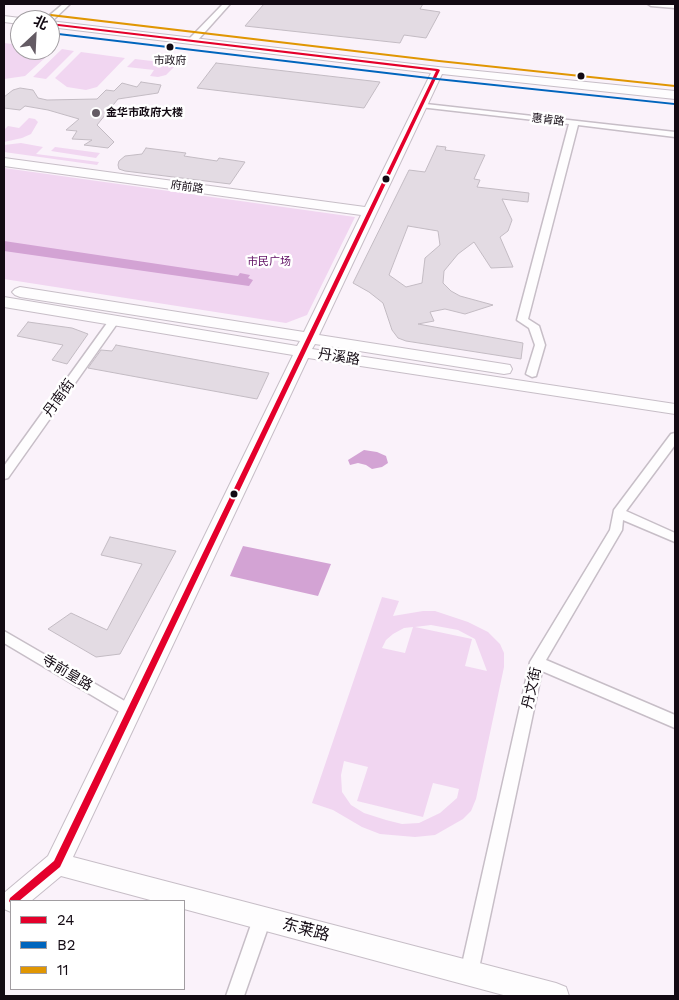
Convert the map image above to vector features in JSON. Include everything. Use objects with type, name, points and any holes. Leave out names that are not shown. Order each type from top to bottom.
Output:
[{"type":"main road","points":[[60,33],[435,73],[675,103]]},
{"type":"main road","name":"丹溪路","points":[[4,290],[305,345],[532,374],[675,396]]},
{"type":"street","points":[[193,40],[227,4]]},
{"type":"street","points":[[651,4],[675,6]]},
{"type":"street","points":[[60,25],[193,40],[435,73],[675,95]]},
{"type":"street","points":[[14,900],[57,864],[435,73]]},
{"type":"street","name":"惠肯路","points":[[420,105],[675,134]]},
{"type":"street","points":[[532,374],[540,345],[534,326],[522,320],[574,123]]},
{"type":"street","name":"府前路","points":[[4,162],[370,212]]},
{"type":"street","name":"丹溪路","points":[[4,302],[114,322],[305,345],[675,409]]},
{"type":"street","name":"丹南街","points":[[4,475],[114,322]]},
{"type":"street","name":"丹文街","points":[[469,973],[537,662],[616,530],[618,513],[674,442]]},
{"type":"street","points":[[618,513],[675,538]]},
{"type":"street","name":"寺前皇路","points":[[4,636],[130,711]]},
{"type":"street","points":[[537,662],[675,722]]},
{"type":"street","name":"东莱路","points":[[57,864],[556,996]]},
{"type":"street","points":[[235,996],[262,919]]},
{"type":"green space","points":[[4,43],[10,44],[10,60],[43,60],[25,76],[4,79]]},
{"type":"green space","points":[[62,49],[74,51],[46,79],[33,77],[51,60],[60,60],[60,51]]},
{"type":"green space","points":[[81,52],[125,58],[97,87],[86,90],[67,87],[55,78]]},
{"type":"green space","points":[[135,59],[177,64],[166,75],[158,77],[150,76],[154,70],[127,67]]},
{"type":"green space","points":[[29,118],[35,119],[38,122],[31,134],[4,142],[4,130],[8,126],[19,128]]},
{"type":"green space","points":[[21,143],[43,147],[36,154],[99,162],[97,165],[4,152],[4,145]]},
{"type":"green space","points":[[55,147],[100,153],[96,158],[51,151]]},
{"type":"green space","name":"市民广场","points":[[4,168],[355,217],[307,315],[286,323],[4,279]]},
{"type":"green space","points":[[382,597],[399,601],[393,616],[435,611],[468,622],[488,632],[500,644],[504,653],[504,667],[476,799],[471,811],[463,819],[435,835],[415,837],[380,834],[362,827],[333,810],[312,803]],"holes":[[[431,625],[458,630],[475,639],[487,671],[465,666],[472,639],[415,627]],[[413,627],[405,653],[382,648],[386,640],[393,634],[404,628]],[[344,761],[368,767],[357,801],[423,817],[433,783],[459,789],[457,798],[440,813],[419,823],[402,824],[364,813],[351,805],[342,792],[341,775]]]},
{"type":"shaded area","points":[[4,241],[238,276],[240,273],[250,275],[248,278],[253,280],[249,286],[4,251]]},
{"type":"shaded area","points":[[364,450],[386,456],[388,463],[382,467],[372,469],[358,463],[350,465],[348,460]]},
{"type":"shaded area","points":[[243,546],[331,564],[318,596],[230,576]]},
{"type":"building","points":[[264,4],[423,4],[420,9],[440,12],[426,38],[404,35],[400,43],[245,26]]},
{"type":"building","points":[[216,63],[380,82],[364,108],[197,88]]},
{"type":"building","name":"金华市政府大楼","points":[[141,82],[161,85],[158,93],[118,99],[97,125],[114,142],[108,148],[84,145],[92,140],[72,139],[77,131],[66,130],[79,119],[25,106],[20,110],[4,108],[4,97],[13,90],[20,88],[33,90],[38,98],[47,100],[97,99],[106,90],[114,91],[122,83],[137,87]]},
{"type":"building","points":[[437,146],[446,147],[445,150],[485,155],[474,179],[480,180],[477,187],[529,193],[528,202],[502,199],[512,220],[508,231],[500,237],[513,267],[491,268],[474,242],[458,254],[444,271],[443,283],[451,291],[460,296],[493,305],[465,314],[445,309],[430,312],[434,321],[418,324],[523,343],[521,359],[406,341],[398,338],[392,330],[383,303],[353,283],[409,170],[425,172]],"holes":[[[408,226],[438,231],[440,245],[425,258],[422,283],[406,287],[389,275]]]},
{"type":"building","points":[[146,148],[186,153],[184,156],[217,161],[219,158],[245,162],[230,184],[119,169],[119,161],[125,156],[142,154]]},
{"type":"building","points":[[28,322],[72,328],[88,334],[67,364],[52,360],[63,345],[17,336]]},
{"type":"building","points":[[116,345],[269,373],[257,399],[88,368],[101,350],[112,351]]},
{"type":"building","points":[[110,537],[176,551],[120,654],[96,657],[48,629],[71,613],[107,630],[142,564],[101,555]]},
{"type":"transit line","name":"11","points":[[60,16],[439,61],[675,86]]},
{"type":"transit line","name":"24","points":[[14,900],[57,864],[438,70],[60,25]]},
{"type":"transit line","name":"B2","points":[[60,34],[437,79],[674,104]]},
{"type":"place","name":"市政府","points":[[170,47]]},
{"type":"place","name":"金华市政府大楼","points":[[96,113]]}]
